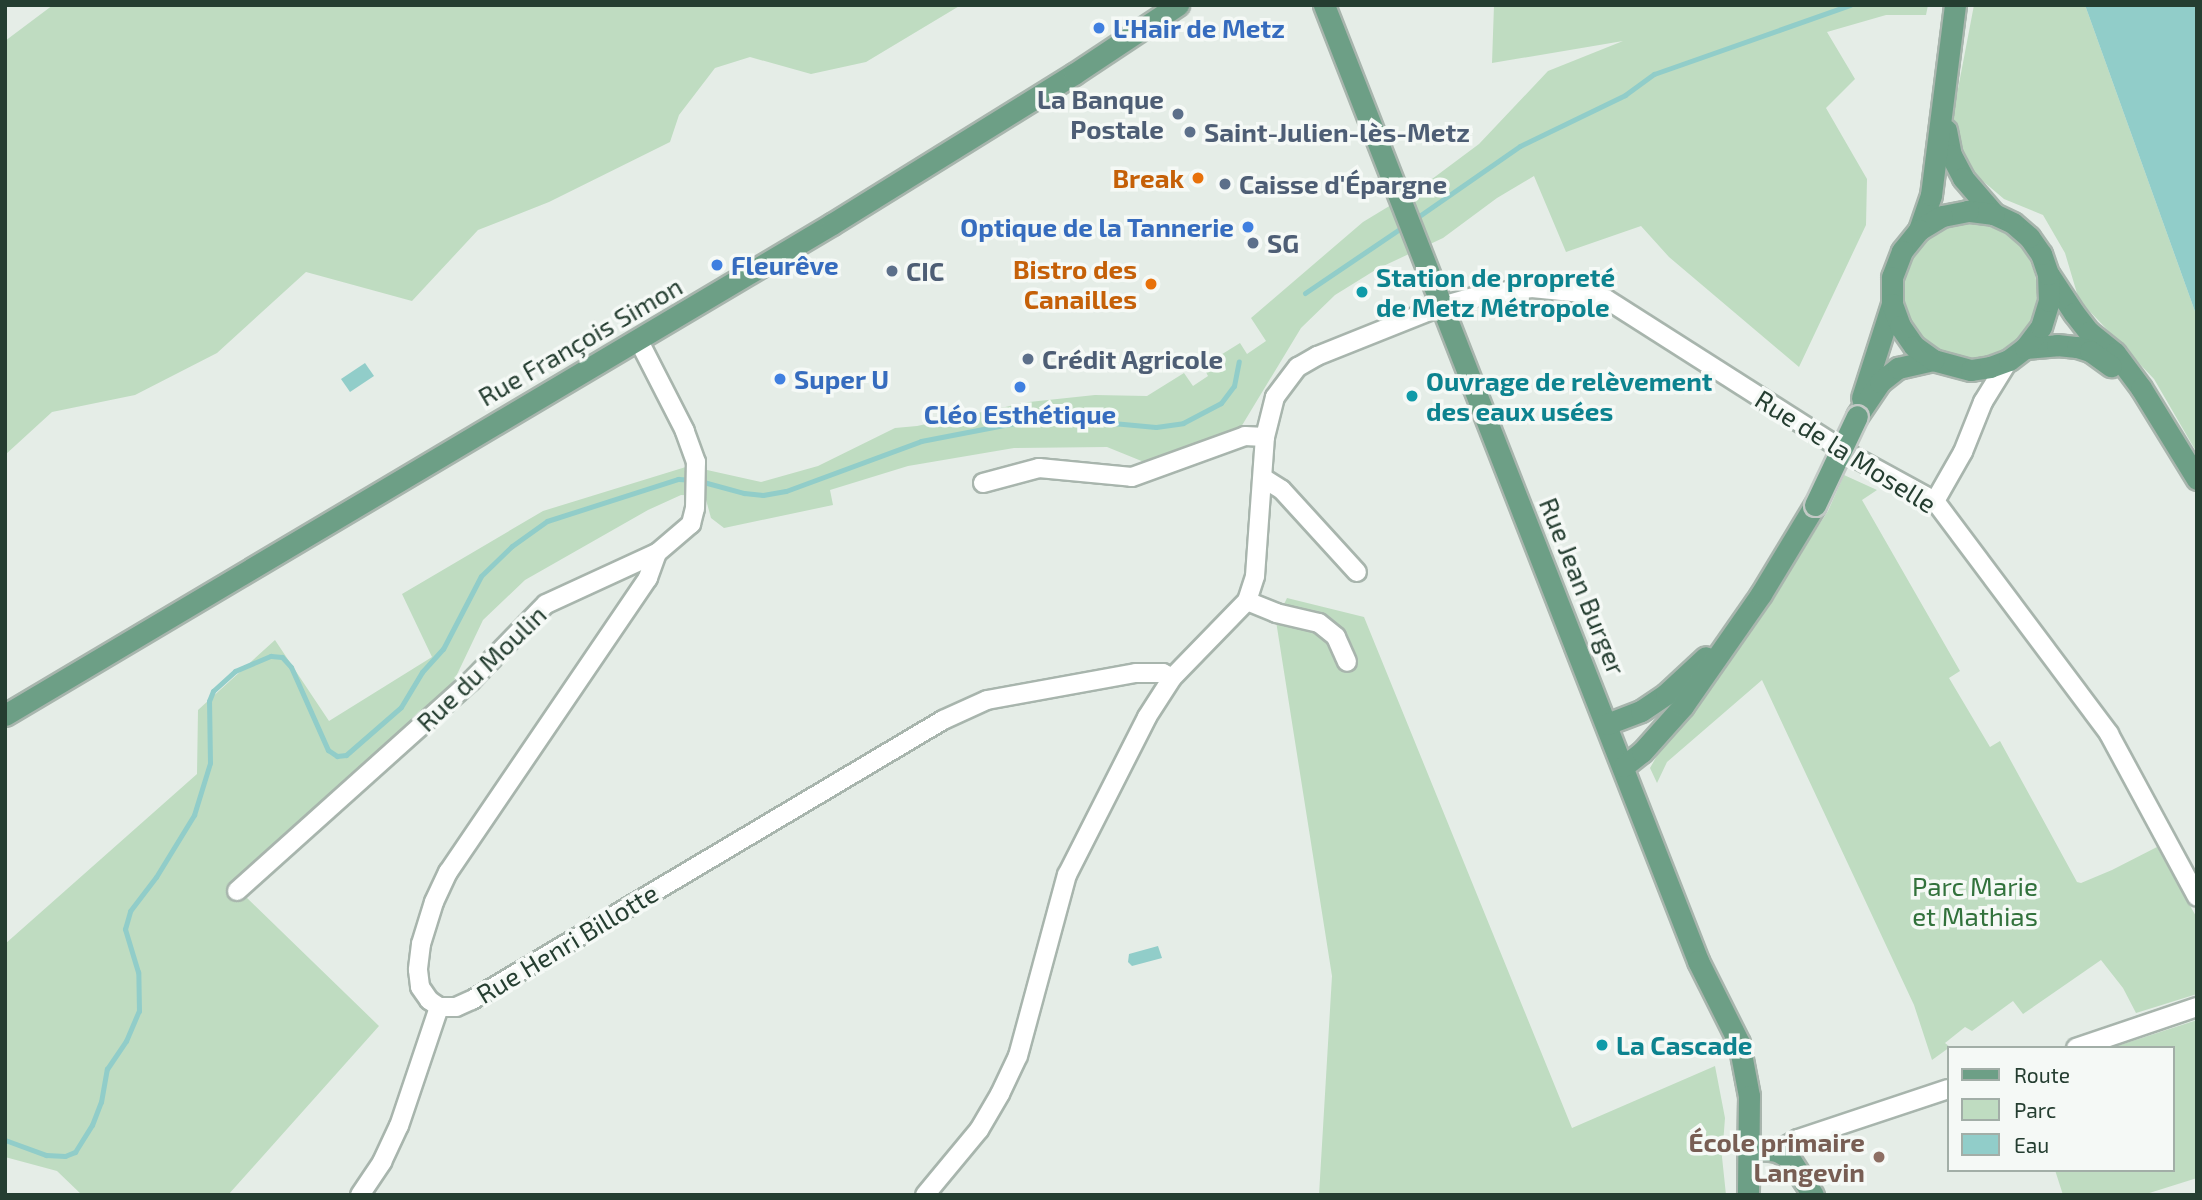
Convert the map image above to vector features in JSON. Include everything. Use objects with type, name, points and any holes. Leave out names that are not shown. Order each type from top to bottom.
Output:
[{"type":"main road","name":"Rue François Simon","points":[[5,715],[832,224],[1178,5]]},
{"type":"main road","name":"Rue Jean Burger","points":[[1324,5],[1624,766],[1698,961],[1739,1043],[1749,1096],[1748,1195]]},
{"type":"main road","points":[[1919,230],[1931,195],[1955,5]]},
{"type":"main road","points":[[1942,111],[1951,155],[1963,178],[1994,214]]},
{"type":"main road","points":[[1624,766],[1642,752],[1683,706],[1787,554],[1815,505],[1857,416],[1892,304],[1892,277],[1902,251],[1919,230],[1941,216],[1968,211],[1994,214],[2013,223],[2029,237],[2041,254],[2048,274],[2081,323],[2115,353],[2141,388],[2197,479]]},
{"type":"main road","points":[[2017,354],[2041,327],[2049,301],[2048,274]]},
{"type":"main road","points":[[1892,304],[1900,327],[1914,346],[1933,360],[1971,370],[2017,354],[2057,345],[2090,351],[2141,388]]},
{"type":"main road","points":[[1857,416],[1880,382],[1898,368],[1933,360]]},
{"type":"main road","points":[[1607,724],[1641,712],[1666,694],[1733,632]]},
{"type":"main road","points":[[1750,1148],[1777,1151],[1795,1165],[1813,1195]]},
{"type":"street","name":"Rue de la Moselle","points":[[1247,601],[1255,576],[1265,437],[1275,397],[1289,378],[1306,362],[1443,306],[1484,295],[1532,288],[1583,293],[1606,299],[1829,442],[1935,501],[2109,734],[2197,897]]},
{"type":"street","name":"Rue du Moulin","points":[[237,891],[471,681],[546,604],[657,553],[691,524],[695,509],[696,462],[685,431],[638,339]]},
{"type":"street","points":[[1935,501],[1964,452],[1983,401],[2017,354]]},
{"type":"street","points":[[982,483],[1039,468],[1132,477],[1245,436],[1265,437]]},
{"type":"street","points":[[1263,478],[1282,490],[1357,572]]},
{"type":"street","points":[[360,1195],[382,1161],[399,1126],[439,1007],[429,1000],[420,987],[418,970],[421,944],[434,902],[448,872],[648,578],[657,553]]},
{"type":"street","points":[[925,1195],[979,1130],[1000,1094],[1018,1056],[1067,875],[1076,852],[1147,717],[1172,678],[1247,601],[1276,613],[1319,623],[1336,637],[1347,662]]},
{"type":"street","name":"Rue Henri Billotte","points":[[439,1007],[456,1007],[472,1000],[943,720],[987,700],[1136,673],[1163,673],[1172,678]]},
{"type":"street","points":[[2082,1046],[2197,1007]]},
{"type":"street","points":[[1777,1151],[1798,1139],[1946,1090]]},
{"type":"green space","points":[[53,5],[961,5],[866,62],[811,74],[750,57],[715,68],[679,115],[670,142],[549,202],[478,230],[412,301],[306,272],[217,353],[135,395],[52,412],[5,455],[5,41]]},
{"type":"green space","points":[[1494,5],[1928,5],[1926,15],[1886,15],[1827,32],[1855,79],[1826,108],[1867,179],[1866,225],[1799,367],[1669,257],[1641,226],[1566,252],[1534,176],[1497,198],[1443,238],[1377,269],[1335,295],[1301,328],[1238,432],[1144,462],[1107,447],[1014,448],[908,466],[830,490],[833,505],[724,528],[711,518],[705,496],[681,495],[648,510],[525,580],[483,620],[431,729],[245,896],[379,1026],[228,1195],[82,1195],[57,1171],[5,1157],[5,944],[197,774],[198,710],[275,640],[329,721],[432,657],[402,594],[543,511],[689,466],[761,482],[818,466],[895,428],[917,426],[1029,402],[1095,395],[1147,396],[1184,373],[1193,386],[1208,376],[1203,366],[1240,343],[1247,354],[1266,341],[1251,318],[1363,222],[1424,185],[1479,144],[1548,71],[1623,41],[1492,63]]},
{"type":"green space","points":[[1974,5],[2085,5],[2197,317],[2197,453],[2154,379],[2079,300],[2065,253],[2043,215],[2004,199],[1964,165],[1953,115]]},
{"type":"green space","points":[[1970,224],[1995,229],[2017,244],[2032,266],[2037,291],[2032,316],[2017,338],[1995,353],[1970,358],[1945,353],[1923,338],[1908,316],[1903,291],[1908,266],[1923,244],[1945,229]]},
{"type":"green space","name":"Parc Marie et Mathias","points":[[1844,475],[1877,490],[1862,500],[1960,671],[1949,678],[1990,747],[2000,741],[2077,882],[2081,883],[2112,870],[2157,847],[2197,918],[2197,994],[2136,1013],[2123,988],[2101,960],[2023,1014],[2013,1001],[1972,1031],[1965,1027],[1945,1043],[1949,1046],[1946,1046],[1946,1050],[1932,1060],[1914,1005],[1762,680],[1667,762],[1657,783],[1650,768],[1663,745],[1737,651],[1828,511]]},
{"type":"green space","points":[[1287,598],[1364,617],[1572,1128],[1715,1066],[1725,1118],[1722,1157],[1726,1195],[1319,1195],[1332,976],[1276,621]]},
{"type":"green space","points":[[2197,1020],[2197,1178],[2143,1195],[2063,1195],[2056,1172],[2174,1172],[2174,1046],[2117,1046]]},
{"type":"water","points":[[2085,5],[2197,5],[2197,317]]},
{"type":"water","points":[[365,363],[374,376],[350,392],[341,379]]},
{"type":"water","points":[[1158,946],[1162,958],[1132,966],[1128,962],[1129,954]]},
{"type":"waterway","points":[[1412,221],[1520,146],[1625,95],[1654,74],[1850,5]]},
{"type":"waterway","points":[[1305,293],[1404,226]]},
{"type":"waterway","points":[[5,1140],[46,1155],[65,1156],[75,1152],[92,1125],[101,1102],[107,1069],[126,1041],[139,1011],[138,972],[125,929],[130,911],[156,877],[194,815],[210,763],[209,701],[213,691],[235,671],[271,656],[282,657],[291,667],[328,750],[337,756],[346,755],[401,707],[422,672],[443,649],[481,576],[512,546],[547,521],[678,479],[696,480],[744,493],[763,495],[786,491],[921,441],[1030,420],[1059,418],[1156,427],[1183,423],[1221,403],[1234,386],[1239,361]]},
{"type":"place","name":"L'Hair de Metz","points":[[1099,28]]},
{"type":"place","name":"La Banque Postale","points":[[1178,114]]},
{"type":"place","name":"Saint-Julien-lès-Metz","points":[[1190,132]]},
{"type":"place","name":"Break","points":[[1198,178]]},
{"type":"place","name":"Caisse d'Épargne","points":[[1225,184]]},
{"type":"place","name":"Optique de la Tannerie","points":[[1248,227]]},
{"type":"place","name":"SG","points":[[1253,243]]},
{"type":"place","name":"Fleurêve","points":[[717,265]]},
{"type":"place","name":"CIC","points":[[892,271]]},
{"type":"place","name":"Bistro des Canailles","points":[[1151,284]]},
{"type":"place","name":"Station de propreté de Metz Métropole","points":[[1362,292]]},
{"type":"place","name":"Crédit Agricole","points":[[1028,359]]},
{"type":"place","name":"Super U","points":[[780,379]]},
{"type":"place","name":"Cléo Esthétique","points":[[1020,387]]},
{"type":"place","name":"Ouvrage de relèvement des eaux usées","points":[[1412,396]]},
{"type":"place","name":"La Cascade","points":[[1602,1045]]},
{"type":"place","name":"École primaire Langevin","points":[[1879,1157]]}]
